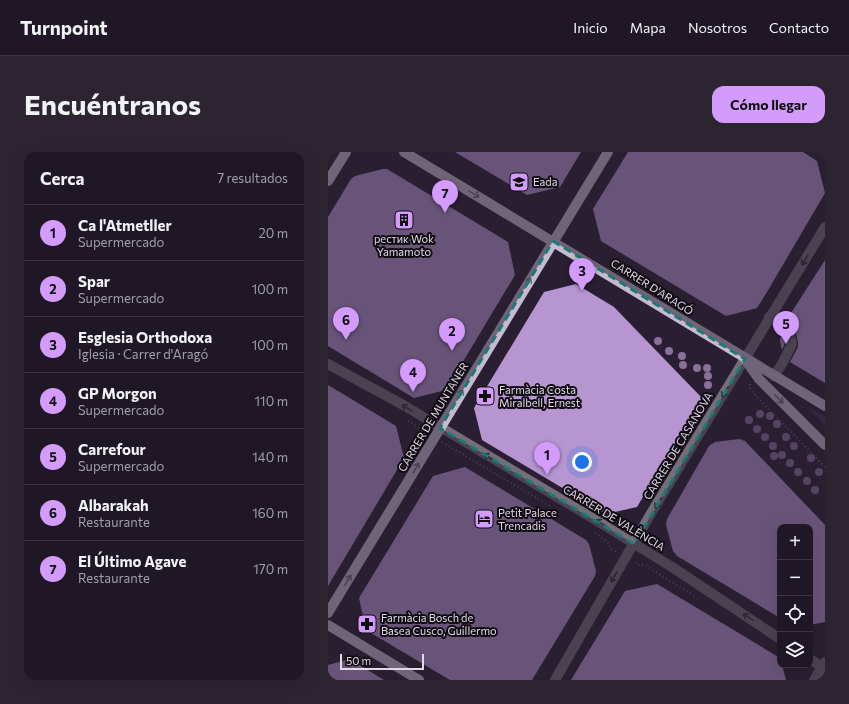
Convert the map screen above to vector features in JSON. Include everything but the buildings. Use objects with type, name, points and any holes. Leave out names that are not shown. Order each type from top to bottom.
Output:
[{"type":"main road","points":[[328,181],[346,152]]},
{"type":"main road","name":"CARRER D'ARAGÓ","points":[[404,152],[825,406]]},
{"type":"main road","name":"CARRER DE MUNTANER","points":[[328,613],[608,152]]},
{"type":"main road","points":[[745,358],[760,379],[825,445]]},
{"type":"main road","points":[[328,625],[419,680]]},
{"type":"street","name":"CARRER DE CASANOVA","points":[[555,680],[634,544],[825,227]]},
{"type":"street","points":[[770,318],[789,331],[792,344],[774,376]]},
{"type":"street","name":"CARRER DE VALÈNCIA","points":[[328,364],[405,406],[634,544],[777,637]]},
{"type":"street","points":[[813,660],[824,666],[814,680]]},
{"type":"path","points":[[750,381],[750,388],[755,395],[825,467]]},
{"type":"path","name":"CARRER DE VALÈNCIA","points":[[455,450],[555,509]]},
{"type":"path","name":"CARRER DE VALÈNCIA","points":[[589,529],[608,542],[610,548]]},
{"type":"highlighted area","points":[[553,241],[745,359],[634,544],[440,428]]},
{"type":"shaded area","points":[[808,407],[825,416],[825,426],[809,408]]},
{"type":"place","name":"Eada","points":[[519,182]]},
{"type":"place","name":"El Último Agave","points":[[445,213]]},
{"type":"place","name":"рестик Wok Yamamoto","points":[[404,220]]},
{"type":"place","name":"Esglesia Orthodoxa","points":[[582,291]]},
{"type":"place","name":"Albarakah","points":[[346,340]]},
{"type":"place","name":"Carrefour","points":[[786,344]]},
{"type":"place","name":"Spar","points":[[452,351]]},
{"type":"place","name":"GP Morgon","points":[[413,392]]},
{"type":"place","name":"Farmàcia Costa Miralbell, Ernest","points":[[485,396]]},
{"type":"place","name":"Ca l'Atmetller","points":[[547,475]]},
{"type":"place","name":"Petit Palace Trencadis","points":[[484,519]]},
{"type":"place","name":"Farmàcia Bosch de Basea Cusco, Guillermo","points":[[367,624]]}]
